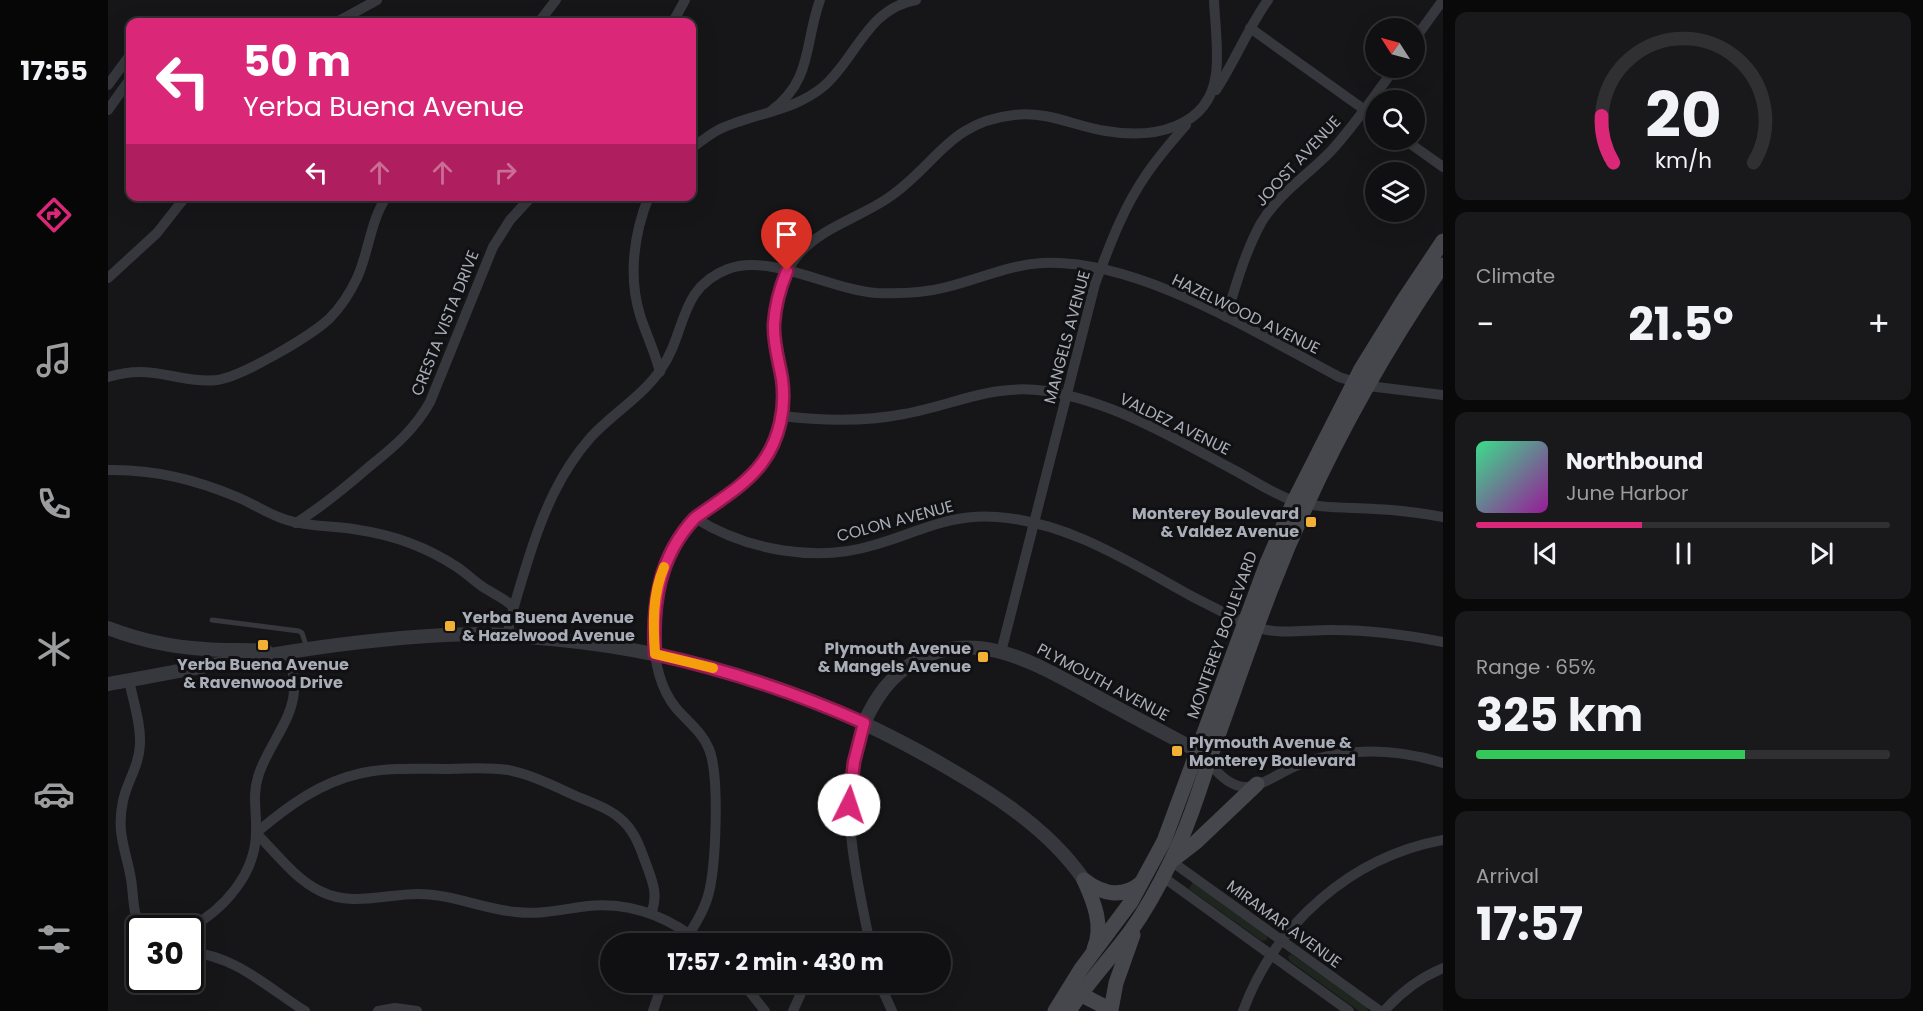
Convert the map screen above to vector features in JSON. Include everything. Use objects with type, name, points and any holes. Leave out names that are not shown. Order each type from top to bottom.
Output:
[{"type":"main road","name":"MONTEREY BOULEVARD","points":[[1069,1011],[1144,910],[1171,861],[1204,757],[1251,625],[1288,547],[1301,502],[1390,321],[1443,241]]},
{"type":"main road","name":"MONTEREY BOULEVARD","points":[[1361,384],[1443,265]]},
{"type":"main road","name":"MONTEREY BOULEVARD","points":[[1055,1011],[1070,986],[1118,922],[1143,881],[1204,757]]},
{"type":"main road","points":[[1171,861],[1196,842],[1257,784]]},
{"type":"main road","points":[[1084,880],[1101,891],[1120,893],[1134,889],[1143,881]]},
{"type":"main road","points":[[1084,880],[1098,919],[1098,937],[1092,955]]},
{"type":"main road","points":[[1080,994],[1111,1010],[1120,969],[1144,910]]},
{"type":"street","points":[[344,18],[377,0]]},
{"type":"street","points":[[542,18],[556,0]]},
{"type":"street","points":[[676,18],[685,0]]},
{"type":"street","points":[[763,116],[784,100],[801,77],[820,0]]},
{"type":"street","points":[[696,145],[717,130],[794,105],[809,97],[836,74],[871,25],[897,6],[916,0]]},
{"type":"street","points":[[690,933],[700,915],[714,862],[714,769],[703,737],[672,703],[665,690],[655,654],[654,610],[659,581],[670,554],[688,526],[695,518],[739,487],[763,462],[777,433],[782,416],[782,380],[774,325],[781,287],[787,271],[811,243],[841,223],[893,195],[911,181],[939,150],[956,136],[976,125],[1013,115],[1034,114],[1052,116],[1106,131],[1145,133],[1176,127],[1189,120],[1204,107],[1216,78],[1214,0]]},
{"type":"street","name":"MANGELS AVENUE","points":[[1001,652],[1095,284],[1126,209],[1146,175],[1172,141],[1204,107],[1227,73],[1250,28],[1268,0]]},
{"type":"street","points":[[1425,25],[1443,0]]},
{"type":"street","points":[[1250,28],[1364,110]]},
{"type":"street","points":[[108,85],[126,60]]},
{"type":"street","name":"JOOST AVENUE","points":[[1226,316],[1246,256],[1262,221],[1284,193],[1331,151],[1388,78]]},
{"type":"street","points":[[108,110],[126,85]]},
{"type":"street","points":[[1419,150],[1443,167]]},
{"type":"street","points":[[108,278],[157,233],[182,201]]},
{"type":"street","points":[[108,377],[140,372],[202,380],[233,376],[247,371],[315,330],[328,320],[349,295],[363,264],[377,215],[384,201]]},
{"type":"street","name":"CRESTA VISTA DRIVE","points":[[296,523],[332,499],[414,426],[430,402],[493,247],[510,220],[527,201]]},
{"type":"street","points":[[648,201],[635,248],[634,282],[640,315],[660,372]]},
{"type":"street","name":"HAZELWOOD AVENUE","points":[[507,636],[513,607],[543,514],[563,475],[589,440],[660,372],[674,347],[691,298],[717,274],[730,268],[758,264],[853,290],[893,294],[949,287],[1026,264],[1064,263],[1102,269],[1167,290],[1226,316],[1339,377],[1361,384],[1443,395]]},
{"type":"street","name":"VALDEZ AVENUE","points":[[782,416],[842,420],[884,417],[926,409],[989,392],[1028,389],[1066,396],[1112,410],[1157,429],[1301,502],[1327,507],[1400,511],[1443,517]]},
{"type":"street","points":[[108,470],[158,474],[201,483],[296,523],[358,529],[399,540],[455,566],[513,607]]},
{"type":"street","name":"COLON AVENUE","points":[[695,518],[713,530],[750,542],[789,551],[812,553],[832,553],[863,548],[954,519],[995,517],[1035,523],[1089,542],[1251,625],[1271,631],[1368,631],[1443,642]]},
{"type":"street","points":[[108,628],[173,647],[289,653]]},
{"type":"street","points":[[108,684],[289,653],[399,638],[477,634],[570,641],[655,654],[703,665],[755,681],[864,723],[940,763],[1010,809],[1055,845],[1084,880]]},
{"type":"street","name":"PLYMOUTH AVENUE","points":[[864,723],[881,692],[892,678],[926,656],[945,649],[964,647],[1001,652],[1045,670],[1204,757],[1228,781],[1245,787],[1297,766],[1342,753],[1384,751],[1407,753],[1443,763]]},
{"type":"street","points":[[208,667],[214,650]]},
{"type":"street","points":[[204,919],[232,893],[249,864],[256,833],[254,802],[258,774],[292,704],[294,689],[289,653]]},
{"type":"street","points":[[129,680],[141,741],[136,770],[123,799],[120,832],[131,881],[134,915]]},
{"type":"street","points":[[864,723],[854,762],[849,805],[854,851],[868,933]]},
{"type":"street","points":[[256,833],[302,797],[322,786],[362,773],[403,769],[489,768],[507,770],[540,780],[598,805],[623,821],[639,844],[654,885],[656,895],[651,914]]},
{"type":"street","points":[[256,833],[306,883],[334,897],[365,899],[422,894],[458,898],[515,912],[552,912],[603,905],[636,909],[665,919],[680,933]]},
{"type":"street","points":[[1243,1011],[1270,954],[1311,908],[1346,879],[1364,868],[1406,850],[1443,840]]},
{"type":"street","name":"MIRAMAR AVENUE","points":[[1171,861],[1382,1011]]},
{"type":"street","name":"MIRAMAR AVENUE","points":[[1163,877],[1349,1011]]},
{"type":"street","points":[[204,954],[233,963],[305,1011]]},
{"type":"street","points":[[1382,1011],[1408,987],[1424,976],[1443,968]]},
{"type":"street","points":[[653,1011],[659,993]]},
{"type":"street","points":[[751,993],[765,1011]]},
{"type":"street","points":[[793,1011],[801,993]]},
{"type":"street","points":[[884,993],[892,1011]]},
{"type":"street","points":[[378,1011],[395,1008],[417,1011]]},
{"type":"lane","points":[[212,620],[299,631],[302,633],[308,650]]},
{"type":"shaded area","points":[[1193,882],[1267,935],[1267,940],[1262,941],[1189,889]]},
{"type":"shaded area","points":[[1291,954],[1367,1007],[1368,1011],[1359,1011],[1290,961],[1288,957]]},
{"type":"slow traffic","points":[[664,567],[654,610],[655,654],[713,668]]},
{"type":"place","name":"Monterey Boulevard & Valdez Avenue","points":[[1311,522]]},
{"type":"place","name":"Yerba Buena Avenue & Hazelwood Avenue","points":[[450,626]]},
{"type":"place","name":"Yerba Buena Avenue & Ravenwood Drive","points":[[263,645]]},
{"type":"place","name":"Plymouth Avenue & Mangels Avenue","points":[[983,657]]},
{"type":"place","name":"Plymouth Avenue & Monterey Boulevard","points":[[1177,751]]},
{"type":"route","points":[[787,271],[781,287],[774,325],[783,398],[782,416],[777,433],[763,462],[751,476],[695,518],[670,554],[662,572],[654,610],[655,654],[703,665],[755,681],[810,700],[864,723],[854,762],[849,805]]}]
